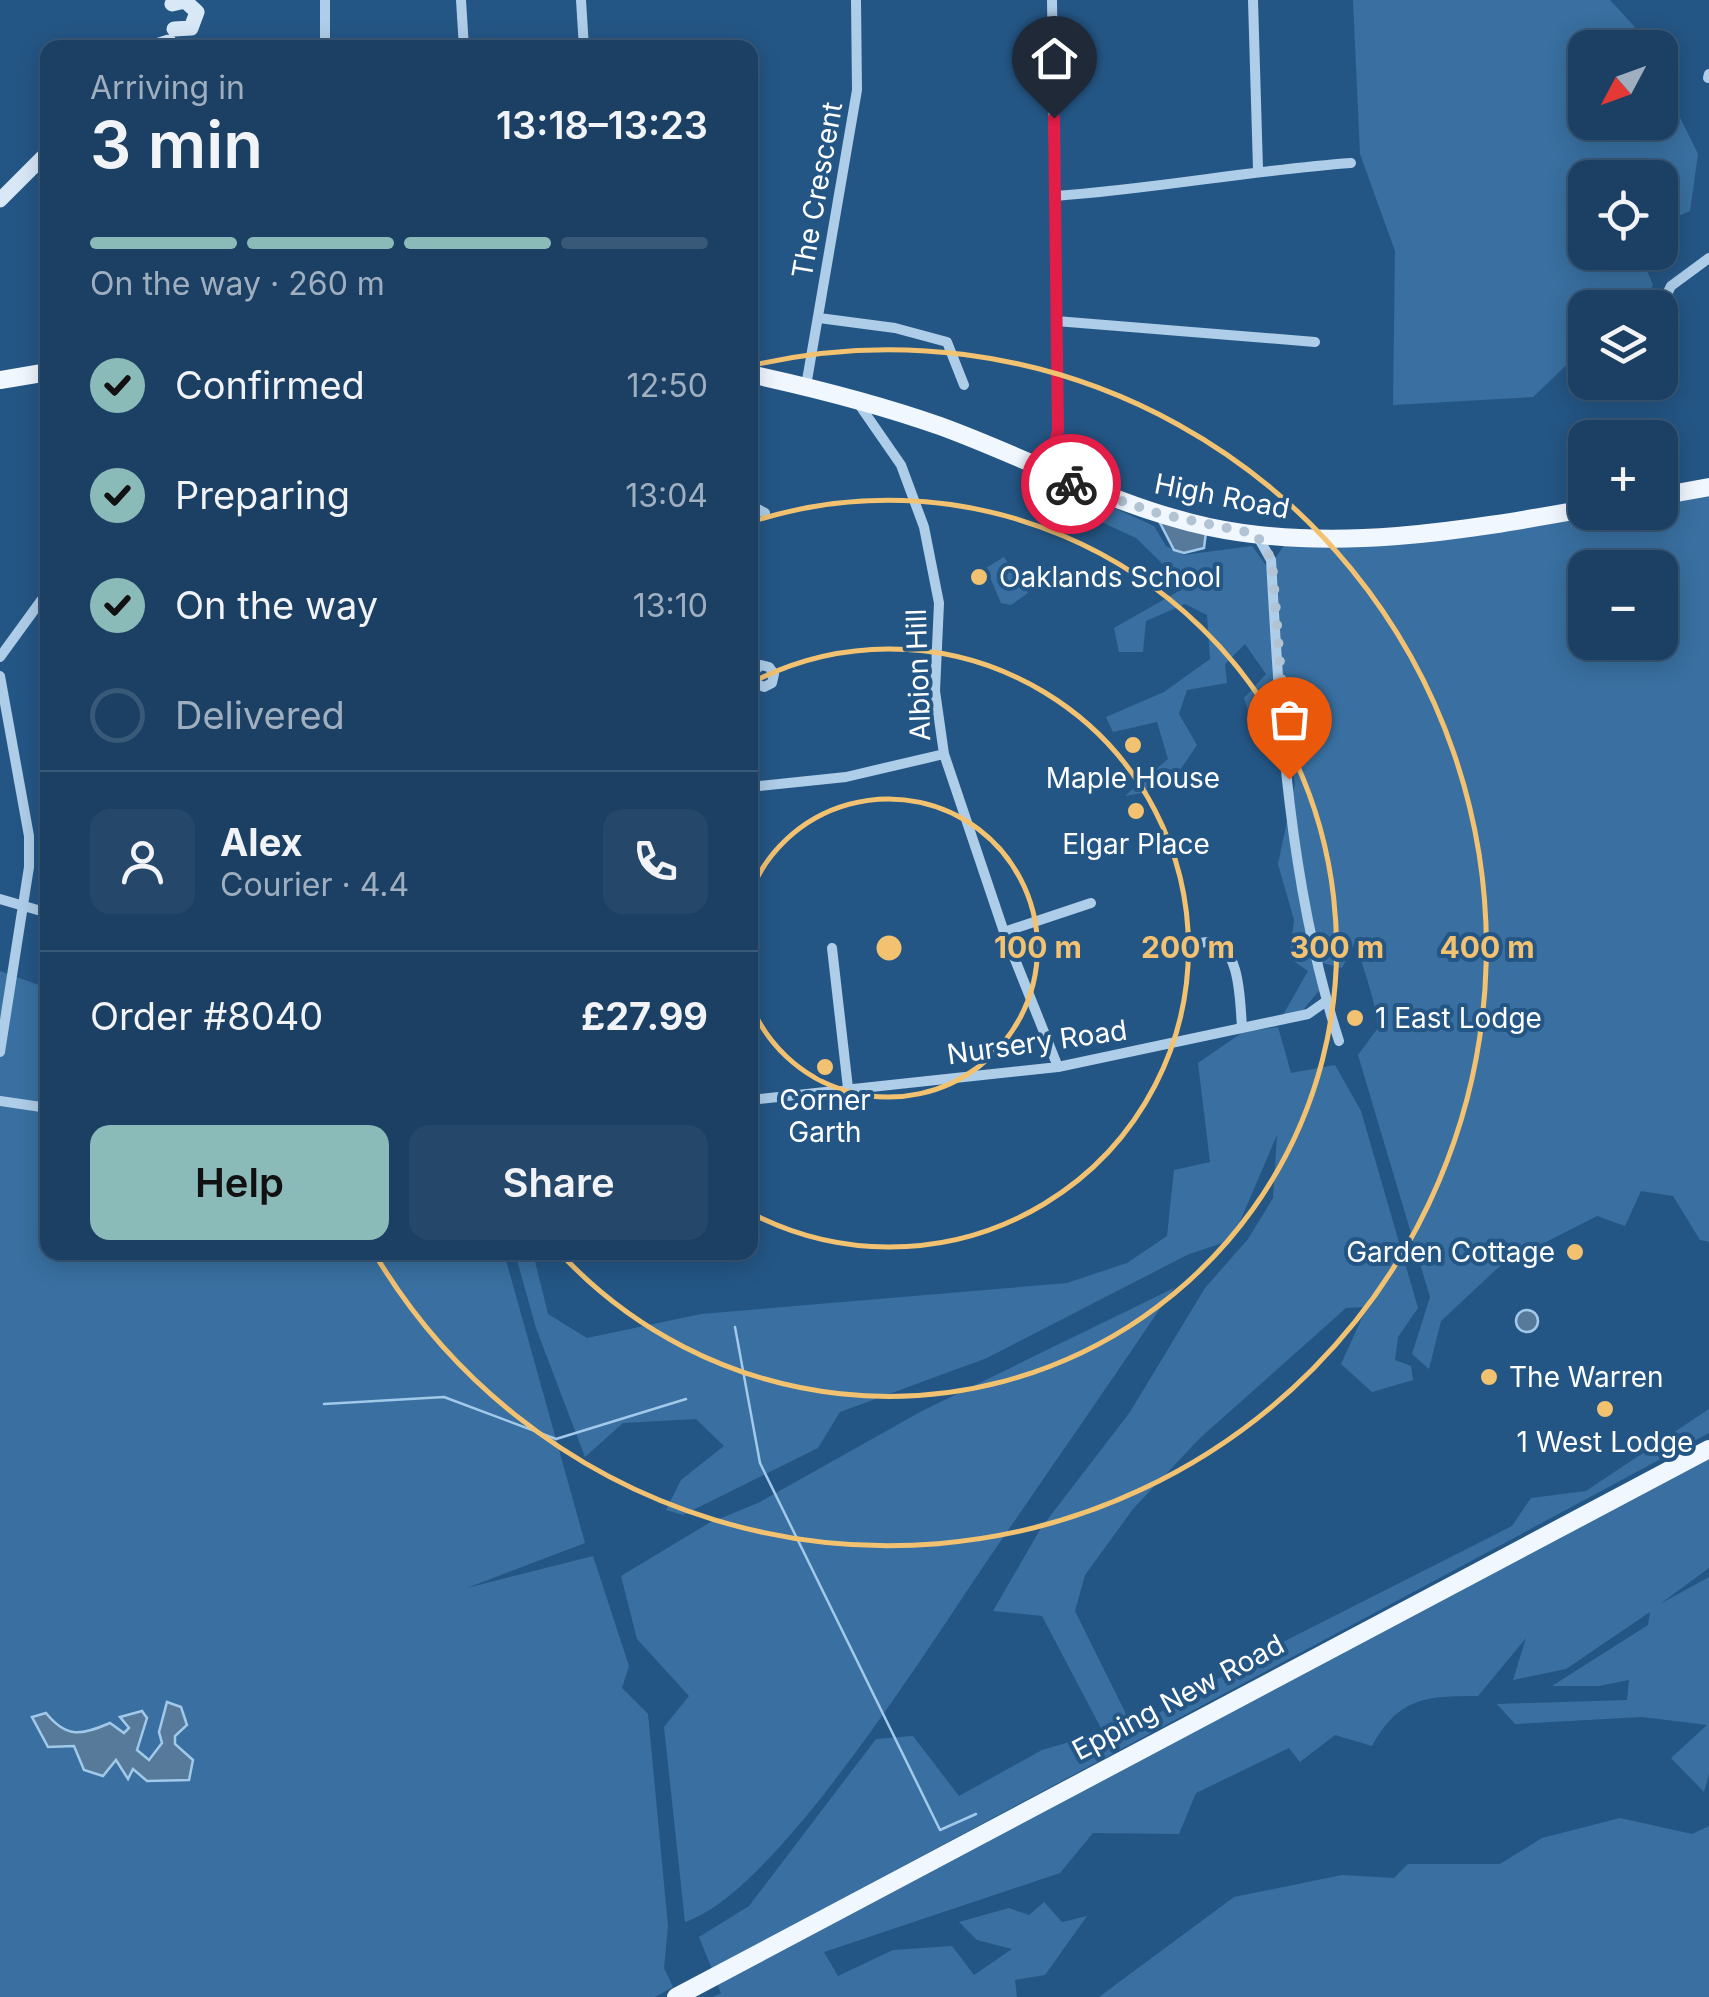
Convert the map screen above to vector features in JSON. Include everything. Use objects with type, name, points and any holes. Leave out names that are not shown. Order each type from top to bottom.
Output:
[{"type":"main road","points":[[0,380],[40,373]]},
{"type":"main road","name":"High Road","points":[[758,376],[942,427],[1048,474],[1160,514],[1256,534],[1280,538],[1392,535],[1568,511]]},
{"type":"main road","points":[[1678,493],[1709,487]]},
{"type":"main road","name":"Epping New Road","points":[[676,1997],[1709,1449]]},
{"type":"street","points":[[325,0],[325,40]]},
{"type":"street","points":[[461,0],[464,40]]},
{"type":"street","points":[[581,0],[584,40]]},
{"type":"street","name":"The Crescent","points":[[806,386],[857,90],[856,0]]},
{"type":"street","points":[[1048,474],[1058,430],[1052,0]]},
{"type":"street","points":[[1253,0],[1258,169]]},
{"type":"street","points":[[185,1],[197,12],[191,28],[170,40],[170,2],[185,1]]},
{"type":"street","points":[[0,200],[40,160]]},
{"type":"street","points":[[1056,196],[1161,188],[1258,169],[1351,162]]},
{"type":"street","points":[[1669,290],[1709,258]]},
{"type":"street","points":[[818,318],[896,328],[946,342],[964,386]]},
{"type":"street","points":[[1056,321],[1316,342]]},
{"type":"street","name":"Albion Hill","points":[[856,400],[901,465],[924,528],[939,603],[935,690],[944,754],[1004,932],[1058,1067]]},
{"type":"street","points":[[1256,534],[1272,560]]},
{"type":"street","points":[[1280,538],[1272,560],[1297,872],[1325,1002],[1339,1041]]},
{"type":"street","points":[[0,657],[40,602]]},
{"type":"street","points":[[0,676],[29,836],[25,906],[0,1052]]},
{"type":"street","points":[[758,785],[846,777],[944,754]]},
{"type":"street","points":[[0,899],[40,911]]},
{"type":"street","points":[[1004,932],[1091,903]]},
{"type":"street","points":[[1176,949],[1206,942],[1222,948],[1232,961],[1242,1027]]},
{"type":"street","points":[[832,948],[848,1088]]},
{"type":"street","name":"Nursery Road","points":[[758,1099],[1058,1067],[1308,1014],[1325,1002]]},
{"type":"street","points":[[0,1101],[40,1107]]},
{"type":"shaded area","points":[[1353,0],[1610,0],[1636,30],[1568,30],[1568,140],[1678,140],[1678,113],[1698,154],[1690,211],[1678,216],[1678,160],[1568,160],[1568,270],[1647,270],[1653,285],[1650,290],[1568,290],[1568,364],[1533,397],[1393,405],[1395,251],[1360,154]]},
{"type":"shaded area","points":[[1065,486],[1154,526],[1166,546],[1184,555],[1252,546],[1268,568],[1286,543],[1568,515],[1568,530],[1678,530],[1678,498],[1709,492],[1709,1242],[1700,1240],[1673,1196],[1641,1191],[1625,1226],[1597,1216],[1501,1265],[1441,1321],[1429,1369],[1412,1354],[1430,1297],[1358,1055],[1378,1028],[1355,942],[1342,968],[1319,962],[1322,987],[1303,1010],[1283,1015],[1308,971],[1289,958],[1294,920],[1278,864],[1295,783],[1281,710],[1249,714],[1244,698],[1266,674],[1245,644],[1225,664],[1227,683],[1187,690],[1179,714],[1197,745],[1168,788],[1125,796],[1168,759],[1157,722],[1113,732],[1106,717],[1164,692],[1210,659],[1207,615],[1185,604],[1146,621],[1143,652],[1119,652],[1114,628],[1186,587],[1136,538],[1030,489]]},
{"type":"shaded area","points":[[1158,519],[1206,532],[1204,548],[1184,553],[1174,550]]},
{"type":"shaded area","points":[[1004,557],[1028,593],[1011,605],[1001,603],[986,568]]},
{"type":"shaded area","points":[[0,971],[40,985],[40,1260],[506,1260],[585,1543],[467,1588],[593,1556],[629,1666],[622,1688],[648,1714],[668,1926],[664,1968],[673,1987],[655,1997],[0,1997]],"holes":[[[167,1702],[181,1707],[187,1725],[175,1736],[175,1744],[193,1760],[174,1779],[148,1781],[133,1769],[128,1778],[116,1760],[74,1746],[32,1717],[46,1714],[61,1728],[75,1732],[110,1723],[123,1733],[130,1728],[121,1719],[146,1718],[137,1750],[149,1760],[162,1742]]]},
{"type":"shaded area","points":[[1278,1027],[1291,1073],[1335,1065],[1361,1111],[1418,1308],[1398,1337],[1395,1360],[1411,1366],[1413,1380],[1372,1392],[1341,1364],[1367,1307],[1346,1308],[1200,1438],[1133,1509],[1085,1575],[1075,1611],[1133,1728],[1273,1647],[1512,1526],[1531,1498],[1586,1491],[1709,1409],[1709,1433],[712,1969],[699,1937],[749,1906],[876,1739],[913,1736],[959,1796],[1042,1750],[1103,1732],[1042,1616],[993,1611],[1041,1528],[1130,1412],[1205,1288],[1248,1239],[1273,1198],[1277,1135],[1232,1240],[1189,1254],[987,1358],[840,1412],[818,1448],[683,1515],[666,1510],[681,1480],[724,1446],[696,1419],[623,1423],[585,1457],[536,1328],[517,1260],[535,1260],[548,1314],[587,1338],[701,1314],[1067,1283],[1127,1263],[1167,1236],[1174,1170],[1210,1162],[1198,1063],[1243,1032]]},
{"type":"shaded area","points":[[1174,1288],[849,1761],[763,1865],[722,1902],[685,1922],[664,1727],[689,1696],[637,1639],[621,1576],[709,1523],[758,1503],[922,1411]]},
{"type":"shaded area","points":[[1527,1310],[1535,1313],[1535,1329],[1527,1332],[1519,1329],[1516,1321],[1519,1313]]},
{"type":"shaded area","points":[[1709,1455],[1709,1568],[1660,1604],[1709,1577],[1709,1774],[1704,1792],[1671,1758],[1707,1725],[1642,1717],[1515,1724],[1497,1704],[1627,1700],[1629,1680],[1599,1686],[1552,1686],[1648,1625],[1650,1612],[1566,1669],[1513,1680],[1526,1638],[1478,1696],[1416,1703],[1393,1718],[1372,1746],[1335,1735],[1300,1762],[1289,1748],[1196,1793],[1179,1834],[1093,1833],[1060,1873],[824,1952],[838,1976],[893,1950],[952,1946],[974,1975],[1012,1949],[977,1940],[959,1922],[1009,1908],[1029,1915],[1044,1902],[1062,1922],[1087,1916],[1045,1975],[1015,1980],[1017,1997],[713,1997],[721,1993],[717,1983]]},
{"type":"shaded area","points":[[167,1702],[181,1707],[187,1725],[175,1736],[175,1744],[193,1760],[189,1780],[147,1781],[133,1769],[128,1779],[116,1760],[103,1776],[84,1770],[74,1746],[48,1747],[32,1717],[46,1713],[68,1731],[91,1730],[110,1723],[124,1733],[129,1728],[120,1717],[142,1711],[147,1718],[137,1750],[149,1760],[162,1743],[159,1732]]},
{"type":"shaded area","points":[[1620,1818],[1692,1834],[1709,1826],[1709,1997],[1099,1997],[1234,1897],[1342,1875],[1394,1878],[1408,1864],[1500,1864],[1542,1838]]},
{"type":"waterway","points":[[735,1327],[760,1463],[940,1830],[976,1814]]},
{"type":"waterway","points":[[324,1404],[444,1397],[556,1439],[686,1399]]},
{"type":"way so far","points":[[1071,484],[1160,514],[1256,534],[1272,560],[1289,779]]},
{"type":"place","name":"Oaklands School","points":[[979,577]]},
{"type":"place","name":"Maple House","points":[[1133,745]]},
{"type":"place","name":"Elgar Place","points":[[1136,811]]},
{"type":"place","name":"1 East Lodge","points":[[1355,1018]]},
{"type":"place","name":"Corner Garth","points":[[825,1067]]},
{"type":"place","name":"Garden Cottage","points":[[1575,1252]]},
{"type":"place","name":"The Warren","points":[[1489,1377]]},
{"type":"place","name":"1 West Lodge","points":[[1605,1409]]},
{"type":"route","points":[[1054,118],[1058,430],[1048,474],[1071,484]]}]
